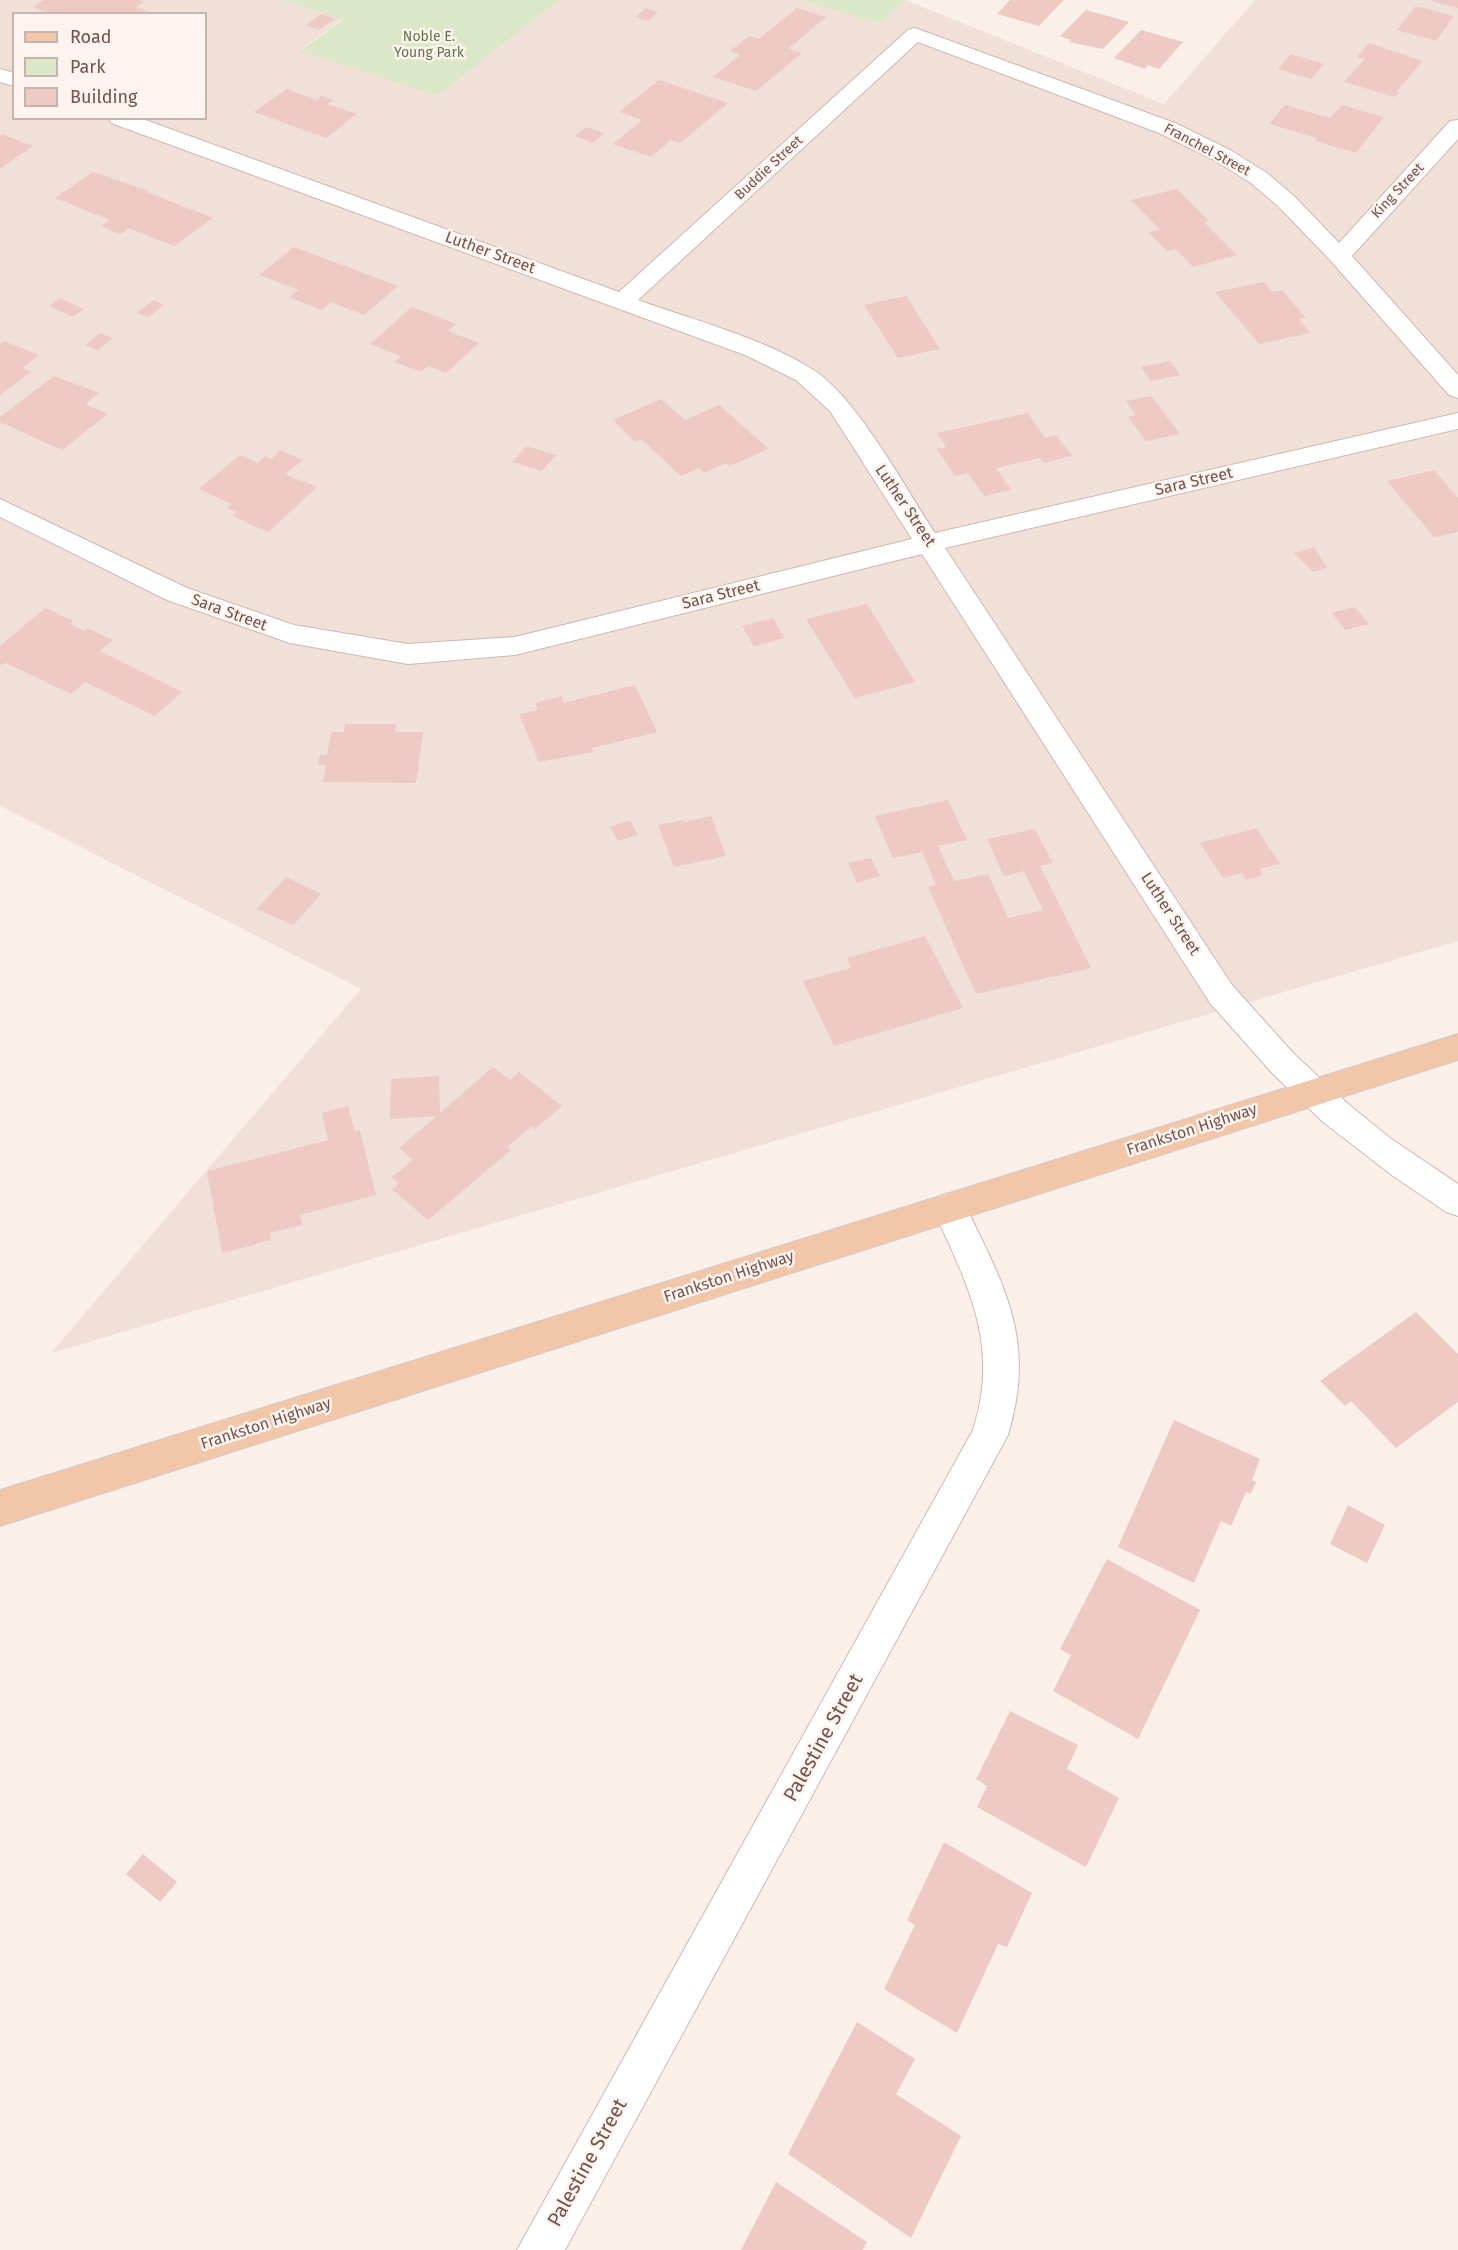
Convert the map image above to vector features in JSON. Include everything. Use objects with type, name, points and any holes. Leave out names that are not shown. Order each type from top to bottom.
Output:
[{"type":"main road","name":"Frankston Highway","points":[[0,1508],[1458,1047]]},
{"type":"street","name":"Franchel Street","points":[[915,34],[1167,128],[1222,155],[1259,178],[1287,202],[1339,256],[1458,390]]},
{"type":"street","name":"Buddie Street","points":[[623,301],[915,34]]},
{"type":"street","name":"Luther Street","points":[[125,120],[754,350],[805,375],[839,406],[1221,994],[1261,1042],[1311,1092],[1354,1129],[1458,1202]]},
{"type":"street","name":"King Street","points":[[1339,256],[1458,126]]},
{"type":"street","name":"Sara Street","points":[[0,507],[177,594],[279,630],[408,654],[515,646],[930,543],[1458,421]]},
{"type":"street","name":"Palestine Street","points":[[540,2250],[990,1435],[1001,1395],[1004,1358],[999,1321],[949,1207]]},
{"type":"shaded area","points":[[0,0],[283,0],[343,19],[300,50],[438,96],[559,0],[802,0],[880,24],[905,0],[1164,104],[1255,0],[1458,0],[1458,941],[51,1353],[361,989],[0,806]]},
{"type":"green space","name":"Noble E. Young Park","points":[[283,0],[559,0],[438,96],[300,51],[343,20]]},
{"type":"green space","points":[[802,0],[905,0],[880,24]]},
{"type":"building","points":[[44,0],[137,0],[144,2],[136,7],[149,12],[46,12],[32,7]]},
{"type":"building","points":[[1010,0],[1064,0],[1039,26],[997,14]]},
{"type":"building","points":[[1458,0],[1458,8],[1431,1]]},
{"type":"building","points":[[1416,6],[1454,16],[1436,41],[1397,30]]},
{"type":"building","points":[[646,8],[658,12],[648,21],[636,17]]},
{"type":"building","points":[[797,8],[826,17],[788,49],[802,53],[756,91],[713,77],[740,55],[730,51],[749,36],[759,39]]},
{"type":"building","points":[[1086,10],[1129,22],[1103,49],[1069,42],[1071,40],[1060,36]]},
{"type":"building","points":[[321,14],[335,19],[319,30],[306,25]]},
{"type":"building","points":[[1141,30],[1183,42],[1159,69],[1148,65],[1145,69],[1114,58]]},
{"type":"building","points":[[1369,43],[1423,61],[1396,92],[1399,93],[1395,97],[1344,82],[1365,59],[1357,57]]},
{"type":"building","points":[[1291,54],[1324,64],[1311,79],[1278,69]]},
{"type":"building","points":[[659,80],[728,103],[680,143],[671,140],[651,157],[613,144],[642,120],[619,112]]},
{"type":"building","points":[[287,89],[316,100],[322,96],[333,100],[328,104],[357,114],[326,138],[254,112]]},
{"type":"building","points":[[1285,105],[1330,118],[1342,105],[1384,117],[1356,153],[1315,141],[1317,138],[1269,124]]},
{"type":"building","points":[[586,127],[604,133],[593,143],[575,136]]},
{"type":"building","points":[[2,134],[33,146],[0,169],[0,136]]},
{"type":"building","points":[[93,172],[149,191],[147,192],[213,218],[174,246],[129,228],[121,234],[117,233],[101,226],[110,220],[55,198]]},
{"type":"building","points":[[1177,189],[1209,221],[1204,222],[1237,255],[1193,267],[1176,249],[1167,251],[1148,232],[1160,230],[1131,200]]},
{"type":"building","points":[[294,247],[398,286],[364,315],[331,302],[322,310],[289,297],[299,290],[259,275]]},
{"type":"building","points":[[1264,282],[1272,292],[1282,290],[1306,318],[1299,319],[1310,333],[1259,344],[1215,292]]},
{"type":"building","points":[[906,296],[940,349],[898,358],[864,305]]},
{"type":"building","points":[[60,298],[84,309],[73,317],[49,306]]},
{"type":"building","points":[[154,300],[164,305],[148,317],[137,313]]},
{"type":"building","points":[[412,307],[456,324],[448,331],[479,343],[446,373],[428,366],[421,372],[395,362],[401,356],[370,344]]},
{"type":"building","points":[[100,333],[113,338],[98,350],[85,345]]},
{"type":"building","points":[[4,341],[39,355],[22,368],[31,372],[0,395],[0,344]]},
{"type":"building","points":[[1170,361],[1180,375],[1151,381],[1141,367]]},
{"type":"building","points":[[54,376],[99,393],[85,404],[108,414],[62,450],[0,422],[0,417]]},
{"type":"building","points":[[1151,396],[1180,434],[1146,441],[1128,417],[1136,415],[1126,401]]},
{"type":"building","points":[[661,399],[685,420],[719,405],[769,449],[730,466],[726,463],[704,473],[699,468],[681,476],[641,439],[635,442],[613,420]]},
{"type":"building","points":[[1028,413],[1045,438],[1056,435],[1072,456],[1044,463],[1040,458],[996,468],[1011,490],[984,496],[968,473],[955,476],[937,449],[947,447],[937,433]]},
{"type":"building","points":[[526,446],[556,455],[542,471],[513,462]]},
{"type":"building","points":[[280,450],[303,460],[285,474],[317,487],[268,532],[233,516],[237,512],[227,508],[232,504],[199,489],[240,455],[258,463],[265,456],[271,459]]},
{"type":"building","points":[[1434,470],[1458,498],[1458,532],[1434,537],[1387,481]]},
{"type":"building","points":[[1314,547],[1327,568],[1313,572],[1294,553]]},
{"type":"building","points":[[867,604],[915,682],[855,698],[806,619]]},
{"type":"building","points":[[1355,607],[1369,624],[1345,630],[1332,613]]},
{"type":"building","points":[[45,608],[73,621],[70,624],[84,631],[87,628],[113,640],[100,651],[182,692],[155,716],[85,682],[71,694],[6,663],[0,665],[0,646]]},
{"type":"building","points":[[773,618],[785,638],[754,646],[742,626]]},
{"type":"building","points":[[635,685],[657,732],[592,748],[593,752],[539,762],[519,714],[538,710],[535,703],[561,696],[564,703]]},
{"type":"building","points":[[345,724],[396,724],[395,732],[423,732],[416,783],[323,782],[326,765],[318,765],[320,755],[327,755],[331,732],[344,732]]},
{"type":"building","points":[[948,800],[967,840],[938,846],[954,881],[988,874],[1008,918],[1043,910],[1024,871],[1004,876],[987,839],[1035,829],[1053,863],[1040,866],[1091,968],[976,994],[928,887],[936,885],[922,852],[893,858],[875,816]]},
{"type":"building","points":[[711,816],[726,856],[674,867],[658,825]]},
{"type":"building","points":[[630,820],[638,835],[618,841],[610,827]]},
{"type":"building","points":[[1256,828],[1280,864],[1260,869],[1263,875],[1246,880],[1242,873],[1223,878],[1200,843]]},
{"type":"building","points":[[871,858],[880,876],[857,883],[848,863]]},
{"type":"building","points":[[286,877],[321,894],[293,925],[257,909]]},
{"type":"building","points":[[925,936],[963,1008],[834,1046],[803,981],[851,968],[847,958]]},
{"type":"building","points":[[493,1067],[510,1080],[519,1072],[562,1106],[535,1129],[532,1126],[507,1147],[511,1150],[428,1220],[392,1189],[399,1183],[392,1177],[413,1160],[399,1148],[437,1116],[390,1119],[391,1079],[439,1076],[440,1113]]},
{"type":"building","points":[[348,1106],[355,1132],[360,1130],[376,1195],[300,1215],[302,1225],[270,1233],[271,1240],[222,1253],[207,1171],[328,1140],[322,1113]]},
{"type":"building","points":[[1416,1312],[1458,1354],[1458,1402],[1396,1448],[1351,1401],[1345,1406],[1320,1381]]},
{"type":"building","points":[[1174,1420],[1260,1459],[1252,1480],[1256,1482],[1251,1494],[1246,1492],[1231,1526],[1221,1521],[1194,1583],[1118,1547]]},
{"type":"building","points":[[1348,1505],[1385,1525],[1367,1563],[1330,1544]]},
{"type":"building","points":[[1107,1559],[1200,1610],[1138,1739],[1053,1691],[1071,1655],[1060,1649]]},
{"type":"building","points":[[1010,1711],[1078,1745],[1067,1769],[1119,1798],[1086,1867],[977,1807],[987,1786],[976,1779]]},
{"type":"building","points":[[944,1842],[1032,1893],[1007,1947],[998,1944],[957,2033],[884,1989],[915,1925],[907,1920]]},
{"type":"building","points":[[143,1854],[177,1882],[160,1902],[126,1874]]},
{"type":"building","points":[[857,2022],[915,2059],[896,2094],[961,2136],[911,2238],[788,2154]]},
{"type":"building","points":[[776,2182],[867,2242],[863,2250],[741,2250]]}]
